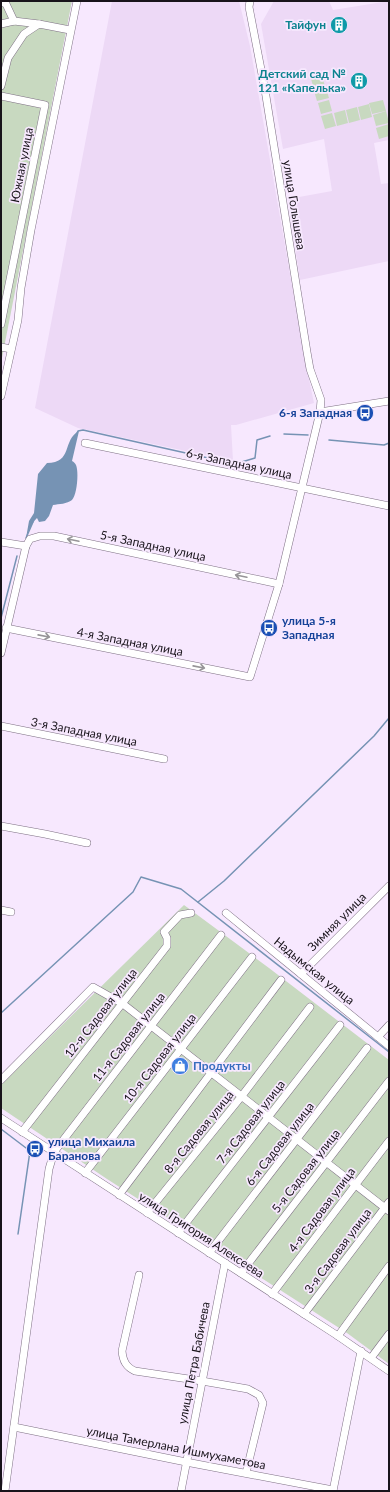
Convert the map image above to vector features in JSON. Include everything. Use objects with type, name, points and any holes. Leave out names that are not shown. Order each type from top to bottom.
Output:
[{"type":"street","points":[[1,393],[18,320],[31,230],[77,1]]},
{"type":"street","name":"улица Голышева","points":[[250,1],[249,7],[265,90],[310,369],[321,400],[320,412],[303,488],[279,584],[250,677]]},
{"type":"street","points":[[1,2],[6,4],[14,21]]},
{"type":"street","points":[[1,24],[14,21],[70,30]]},
{"type":"street","points":[[1,86],[8,58],[24,34],[39,24]]},
{"type":"street","name":"Южная улица","points":[[1,96],[45,105],[1,324]]},
{"type":"street","points":[[1,347],[11,349]]},
{"type":"street","points":[[320,412],[389,401]]},
{"type":"street","name":"6-я Западная улица","points":[[85,443],[389,506]]},
{"type":"street","name":"5-я Западная улица","points":[[26,546],[30,539],[40,536],[54,536],[279,584]]},
{"type":"street","points":[[1,542],[26,546],[1,653]]},
{"type":"street","name":"4-я Западная улица","points":[[6,628],[250,677]]},
{"type":"street","name":"3-я Западная улица","points":[[1,726],[164,759]]},
{"type":"street","points":[[1,826],[87,843]]},
{"type":"street","name":"Зимняя улица","points":[[301,974],[389,886]]},
{"type":"street","points":[[1,910],[11,912]]},
{"type":"street","name":"12-я Садовая улица","points":[[22,1132],[167,946],[167,938],[164,932],[180,915],[191,913]]},
{"type":"street","name":"Надымская улица","points":[[226,913],[389,1046]]},
{"type":"street","name":"11-я Садовая улица","points":[[54,1152],[152,1027],[221,935]]},
{"type":"street","name":"10-я Садовая улица","points":[[85,1173],[252,957]]},
{"type":"street","points":[[119,1194],[281,980]]},
{"type":"street","points":[[1,1080],[93,987],[123,1004],[241,1097],[355,1184],[388,1207]]},
{"type":"street","name":"8-я Садовая улица","points":[[147,1213],[241,1097],[310,1007]]},
{"type":"street","name":"7-я Садовая улица","points":[[178,1233],[340,1025]]},
{"type":"street","points":[[378,1037],[389,1025]]},
{"type":"street","name":"6-я Садовая улица","points":[[209,1253],[298,1140],[367,1048]]},
{"type":"street","name":"5-я Садовая улица","points":[[241,1273],[389,1081]]},
{"type":"street","name":"улица Григория Алексеева","points":[[1,1118],[338,1336],[389,1371]]},
{"type":"street","name":"4-я Садовая улица","points":[[272,1294],[389,1141]]},
{"type":"street","points":[[5,1491],[48,1169],[54,1152]]},
{"type":"street","name":"3-я Садовая улица","points":[[304,1314],[388,1207]]},
{"type":"street","name":"улица Петра Бабичева","points":[[181,1491],[225,1263]]},
{"type":"street","points":[[338,1336],[389,1266]]},
{"type":"street","points":[[139,1275],[122,1351],[124,1361],[128,1367],[135,1371],[232,1386],[253,1391],[260,1395],[262,1403],[246,1473]]},
{"type":"street","points":[[371,1358],[389,1334]]},
{"type":"street","points":[[333,1490],[361,1351]]},
{"type":"street","name":"улица Тамерлана Ишмухаметова","points":[[14,1427],[333,1490]]},
{"type":"shaded area","points":[[112,1],[239,1],[250,46],[314,403],[236,425],[231,425],[233,461],[78,428],[35,408]]},
{"type":"shaded area","points":[[274,1],[329,1],[333,10],[389,1],[389,140],[374,143],[381,184],[389,183],[389,261],[300,280],[288,199],[332,191],[324,139],[283,149],[261,24]]},
{"type":"green space","points":[[1,1],[72,1],[1,363]]},
{"type":"green space","points":[[322,76],[325,86],[314,89],[311,79]]},
{"type":"green space","points":[[326,88],[329,98],[317,101],[314,91]]},
{"type":"green space","points":[[329,100],[332,111],[321,114],[318,103]]},
{"type":"green space","points":[[383,100],[386,111],[372,114],[369,103]]},
{"type":"green space","points":[[369,104],[372,117],[361,120],[358,107]]},
{"type":"green space","points":[[357,107],[360,120],[349,123],[346,110]]},
{"type":"green space","points":[[345,110],[348,123],[337,126],[334,113]]},
{"type":"green space","points":[[386,111],[389,123],[376,126],[373,115]]},
{"type":"green space","points":[[332,113],[336,126],[325,129],[321,116]]},
{"type":"green space","points":[[389,124],[389,136],[379,139],[376,128]]},
{"type":"green space","points":[[184,905],[389,1060],[389,1364],[347,1333],[107,1179],[1,1108],[1,1085]]},
{"type":"water","points":[[79,431],[72,461],[77,468],[77,483],[74,497],[72,500],[63,504],[53,505],[49,516],[45,521],[39,522],[37,518],[26,538],[29,521],[34,513],[38,474],[47,463],[55,462],[61,459],[70,440]]},
{"type":"waterway","points":[[77,433],[78,431],[83,430],[235,464],[255,458],[257,440],[270,436]]},
{"type":"waterway","points":[[284,434],[308,435]]},
{"type":"waterway","points":[[329,440],[384,445],[389,443]]},
{"type":"waterway","points":[[26,538],[33,522]]},
{"type":"waterway","points":[[1,618],[17,556]]},
{"type":"waterway","points":[[198,902],[224,881],[374,736],[389,718]]},
{"type":"waterway","points":[[1,1013],[133,892],[141,877],[181,889],[389,1052]]},
{"type":"waterway","points":[[1,1129],[30,1151],[18,1234]]},
{"type":"place","name":"Тайфун","points":[[339,25]]},
{"type":"place","name":"Детский сад № 121 «Капелька»","points":[[359,81]]},
{"type":"place","name":"6-я Западная","points":[[365,413]]},
{"type":"place","name":"улица 5-я Западная","points":[[269,628]]},
{"type":"place","name":"Продукты","points":[[180,1066]]},
{"type":"place","name":"улица Михаила Баранова","points":[[35,1149]]}]
